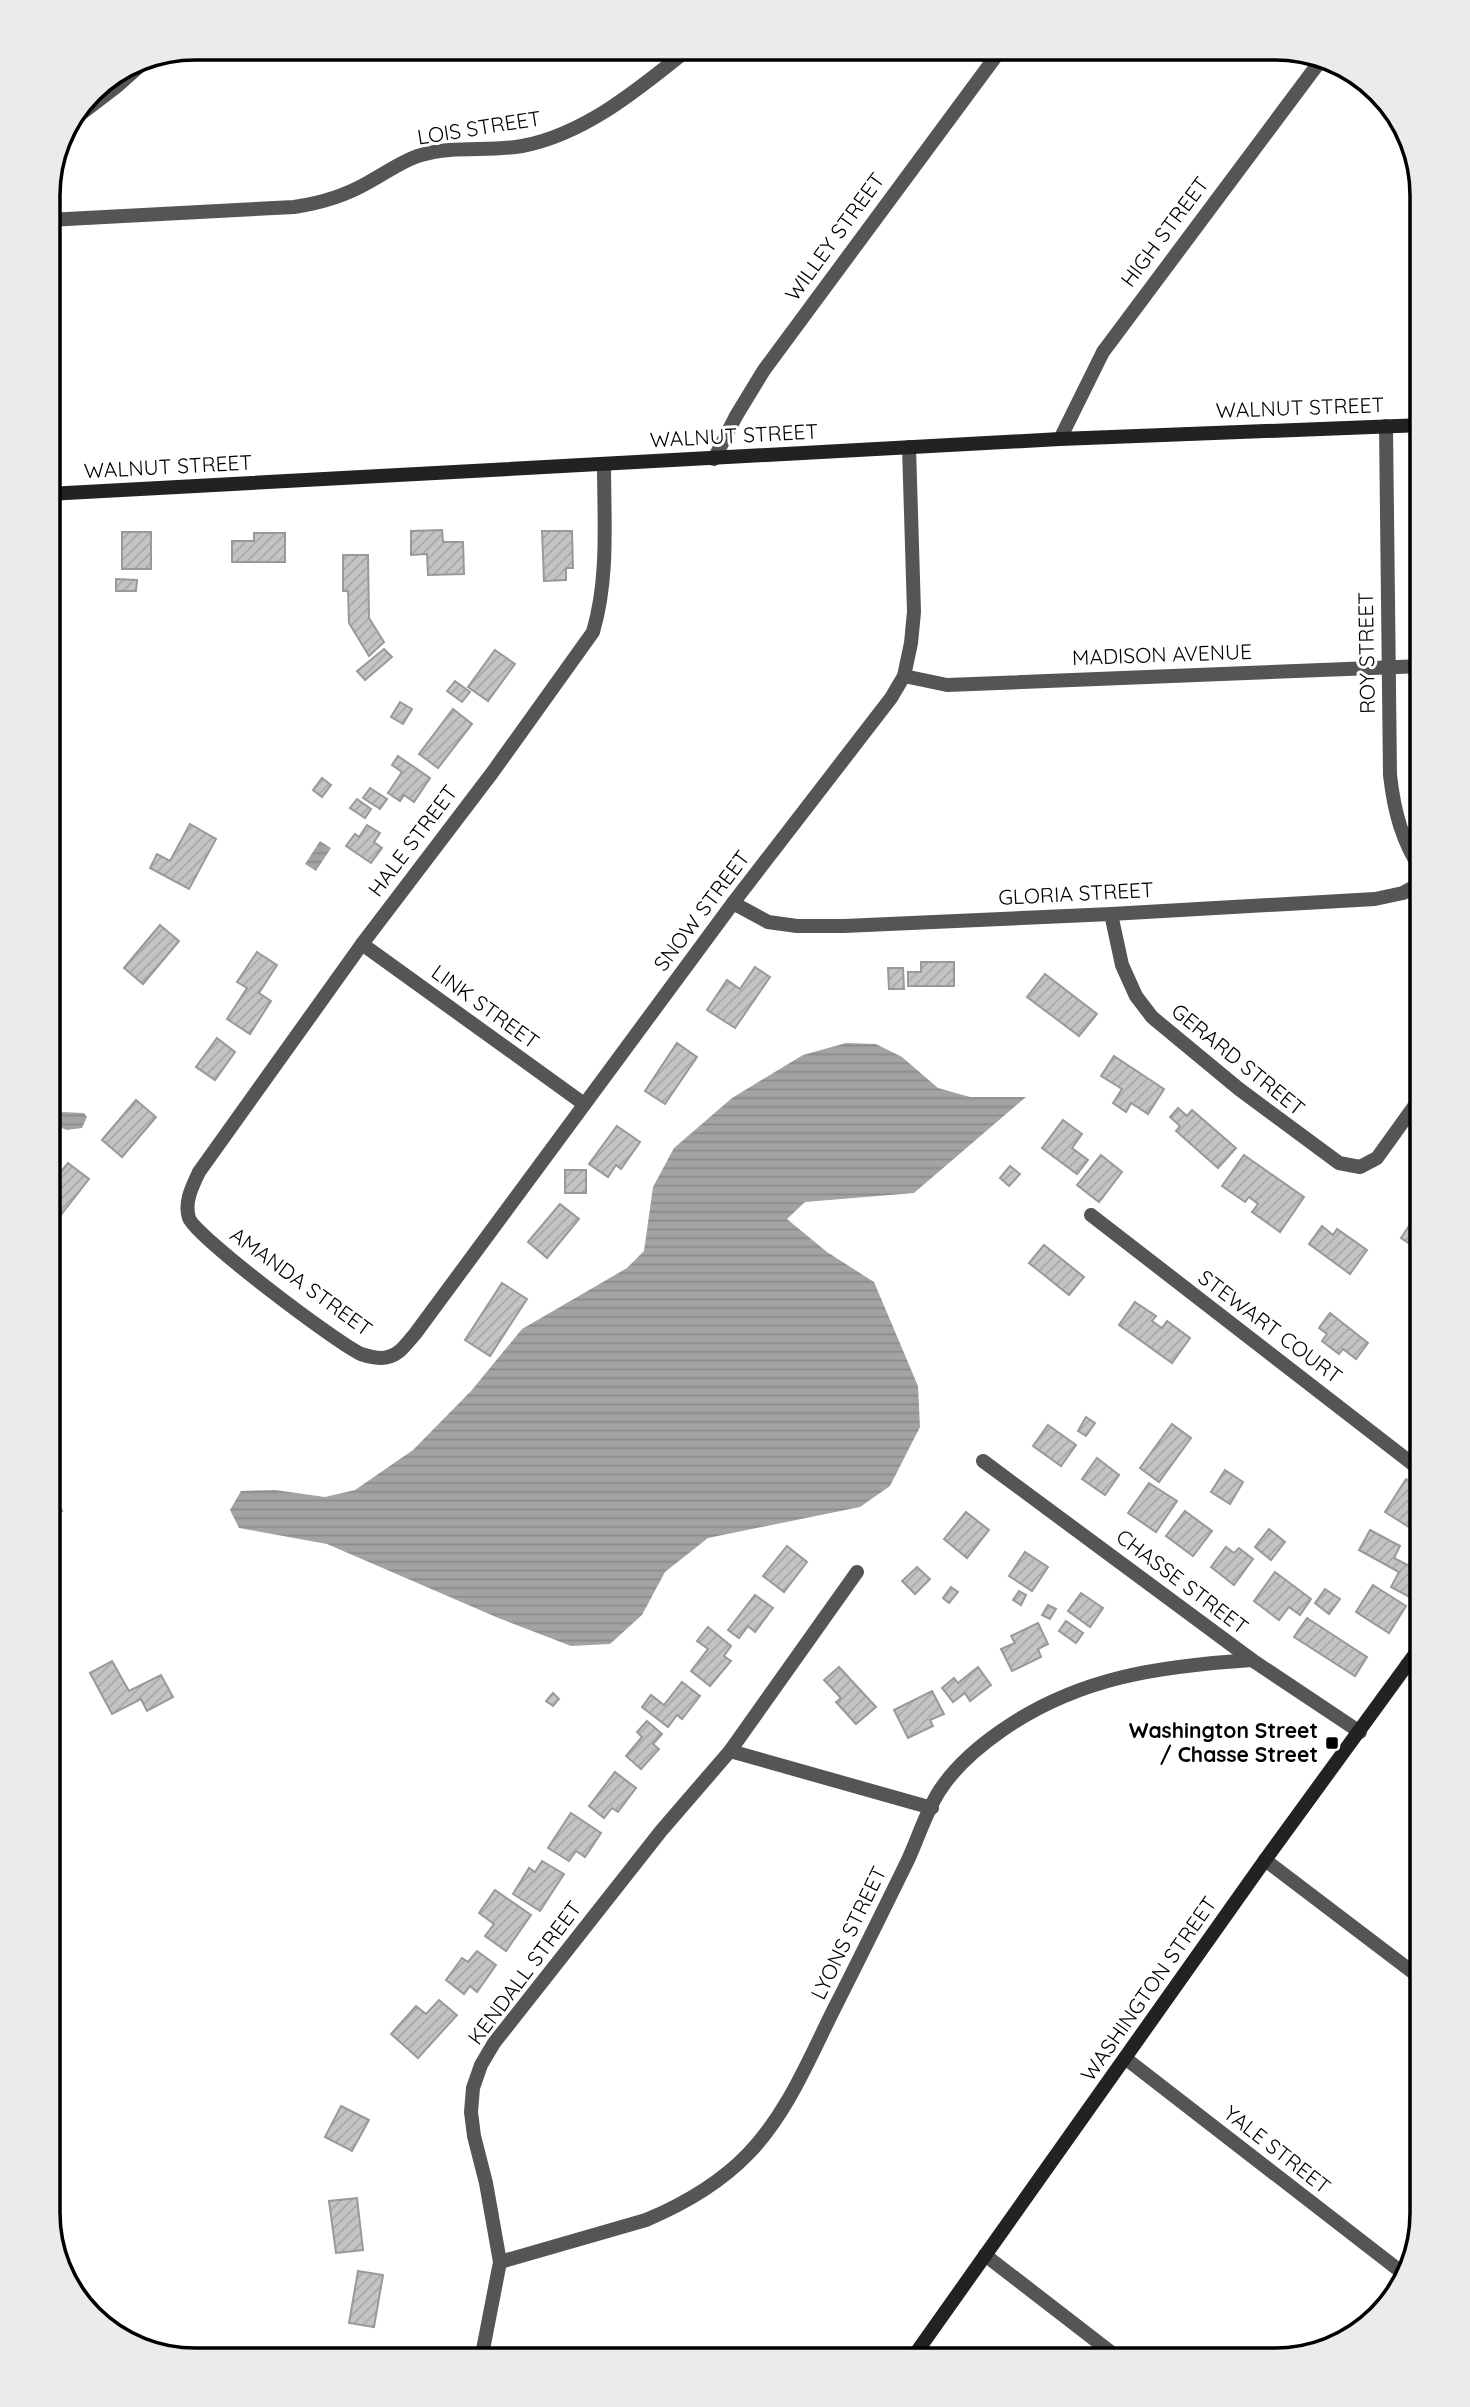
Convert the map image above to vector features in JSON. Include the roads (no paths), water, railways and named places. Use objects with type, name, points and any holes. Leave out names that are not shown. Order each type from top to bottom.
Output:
[{"type":"main road","name":"WALNUT STREET","points":[[60,493],[1060,439],[1410,425]]},
{"type":"main road","name":"WASHINGTON STREET","points":[[920,2348],[1265,1860],[1410,1662]]},
{"type":"street","name":"LOIS STREET","points":[[60,219],[294,207],[322,203],[345,195],[419,155],[451,149],[519,147],[547,141],[573,130],[675,60]]},
{"type":"street","name":"WILLEY STREET","points":[[714,458],[736,415],[764,370],[992,60]]},
{"type":"street","name":"HIGH STREET","points":[[1060,439],[1102,352],[1316,66]]},
{"type":"street","points":[[99,100],[125,79]]},
{"type":"street","name":"ROY STREET","points":[[1386,426],[1390,775],[1393,806],[1410,849]]},
{"type":"street","name":"SNOW STREET","points":[[397,1355],[733,903],[891,698],[904,676],[914,612],[909,447]]},
{"type":"street","name":"HALE STREET","points":[[190,1221],[187,1206],[199,1172],[362,944],[492,773],[593,632],[604,581],[604,464]]},
{"type":"street","name":"MADISON AVENUE","points":[[904,676],[947,685],[1410,666]]},
{"type":"street","name":"GLORIA STREET","points":[[733,903],[768,922],[797,926],[1111,914],[1375,899],[1410,889]]},
{"type":"street","name":"GERARD STREET","points":[[1111,914],[1122,965],[1136,996],[1152,1017],[1229,1082],[1327,1156],[1339,1163],[1360,1167],[1377,1158],[1410,1112]]},
{"type":"street","name":"LINK STREET","points":[[362,944],[584,1104]]},
{"type":"street","name":"STEWART COURT","points":[[1091,1215],[1410,1462]]},
{"type":"street","name":"AMANDA STREET","points":[[190,1221],[212,1244],[340,1341],[362,1354],[380,1358],[397,1355]]},
{"type":"street","name":"CHASSE STREET","points":[[983,1461],[1251,1660],[1360,1732]]},
{"type":"street","name":"KENDALL STREET","points":[[500,2262],[471,2112],[473,2088],[481,2065],[494,2043],[661,1831],[730,1751],[857,1572]]},
{"type":"street","name":"LYONS STREET","points":[[500,2262],[646,2220],[668,2211],[711,2186],[748,2154],[764,2136],[814,2052],[870,1940],[939,1791],[974,1753],[1012,1723],[1054,1699],[1101,1681],[1196,1663],[1251,1660]]},
{"type":"street","points":[[730,1751],[932,1808]]},
{"type":"street","points":[[1265,1860],[1410,1970]]},
{"type":"street","name":"YALE STREET","points":[[1125,2058],[1398,2269]]},
{"type":"street","points":[[985,2255],[1105,2348]]},
{"type":"street","points":[[483,2347],[500,2262]]},
{"type":"place","name":"Washington Street / Chasse Street","points":[[1332,1743]]}]
